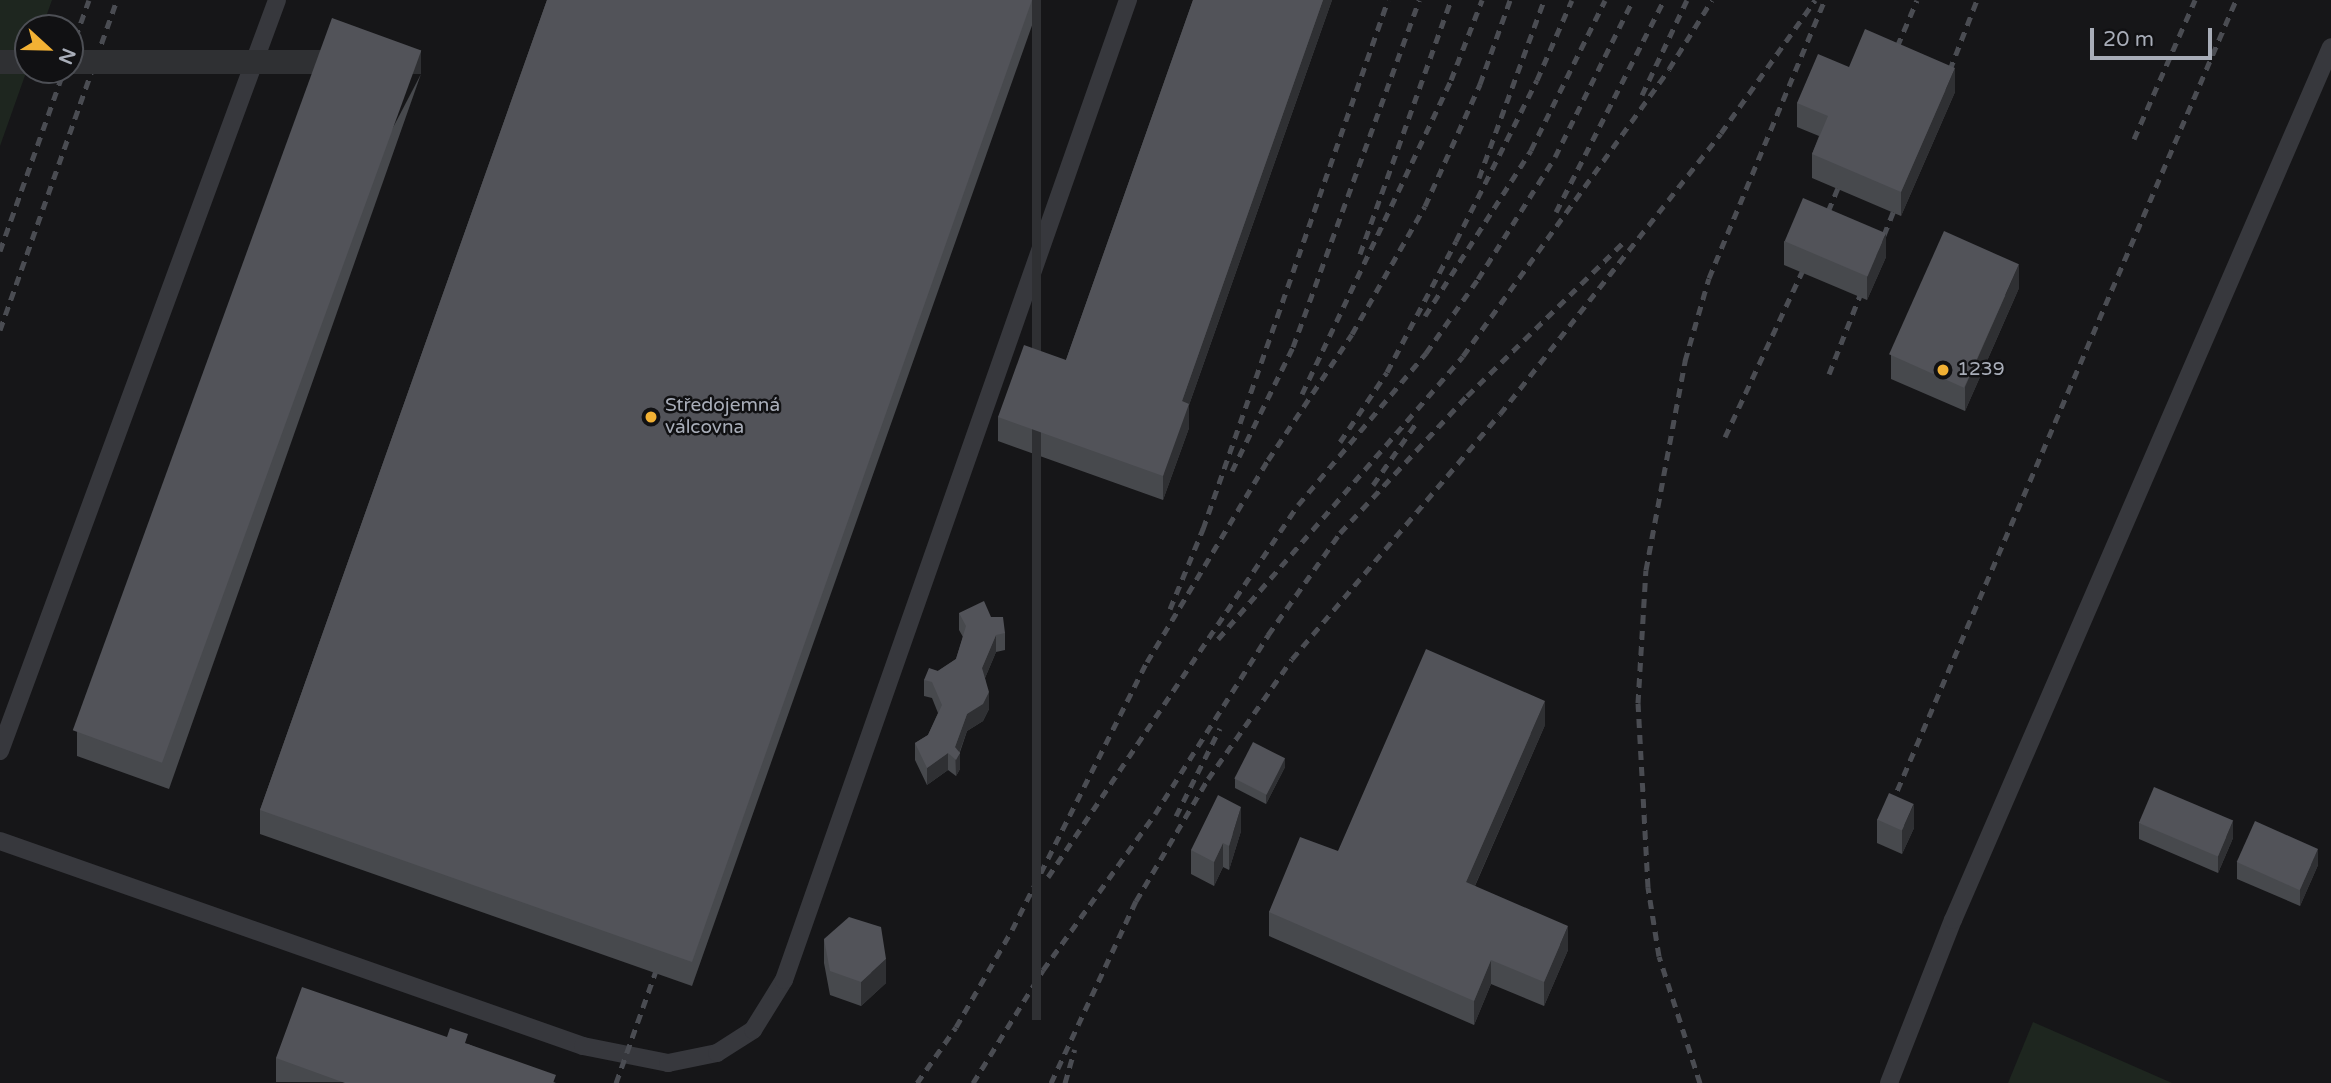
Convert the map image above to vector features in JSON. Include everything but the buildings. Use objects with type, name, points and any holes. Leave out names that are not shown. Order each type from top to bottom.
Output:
[{"type":"lane","points":[[0,751],[277,0]]},
{"type":"lane","points":[[0,841],[583,1046],[668,1063],[717,1053],[753,1030],[784,981],[1128,0]]},
{"type":"lane","points":[[1889,1083],[1953,920],[2331,47]]},
{"type":"shaded area","points":[[0,0],[52,0],[47,14],[14,14],[14,84],[22,84],[0,146]]},
{"type":"shaded area","points":[[2033,1022],[2172,1083],[2008,1083]]},
{"type":"railway","points":[[84,14],[89,0]]},
{"type":"railway","points":[[0,330],[117,0]]},
{"type":"railway","points":[[1170,609],[1203,529],[1388,0]]},
{"type":"railway","points":[[1232,471],[1293,347],[1419,0]]},
{"type":"railway","points":[[1360,254],[1451,0]]},
{"type":"railway","points":[[1302,394],[1451,80],[1482,0]]},
{"type":"railway","points":[[917,1083],[956,1027],[1012,930],[1147,662],[1268,460],[1352,334],[1425,206],[1480,84],[1510,0]]},
{"type":"railway","points":[[1479,178],[1544,0]]},
{"type":"railway","points":[[1340,442],[1387,372],[1456,241],[1537,80],[1572,0]]},
{"type":"railway","points":[[1425,316],[1531,150],[1605,0]]},
{"type":"railway","points":[[1048,877],[1298,505],[1426,353],[1478,279],[1555,157],[1633,0]]},
{"type":"railway","points":[[1556,212],[1664,0]]},
{"type":"railway","points":[[1642,95],[1687,0]]},
{"type":"railway","points":[[1218,639],[1463,356],[1669,69],[1712,0]]},
{"type":"railway","points":[[1051,1083],[1136,901],[1208,779],[1292,659],[1500,414],[1721,133],[1815,0]]},
{"type":"railway","points":[[1700,1083],[1659,956],[1648,887],[1638,703],[1646,570],[1685,361],[1709,278],[1825,0]]},
{"type":"railway","points":[[1891,61],[1917,0]]},
{"type":"railway","points":[[1944,85],[1977,0]]},
{"type":"railway","points":[[2134,139],[2195,0]]},
{"type":"railway","points":[[1891,805],[2236,0]]},
{"type":"railway","points":[[0,251],[59,84]]},
{"type":"railway","points":[[1822,226],[1845,171]]},
{"type":"railway","points":[[1878,250],[1900,195]]},
{"type":"railway","points":[[973,1083],[1043,970],[1155,814],[1268,635],[1340,533],[1467,396],[1625,241]]},
{"type":"railway","points":[[1725,437],[1810,255]]},
{"type":"railway","points":[[1829,374],[1866,280]]},
{"type":"railway","points":[[1373,485],[1417,422]]},
{"type":"railway","points":[[1176,816],[1220,728]]},
{"type":"railway","points":[[616,1083],[662,954]]},
{"type":"railway","points":[[1065,1083],[1075,1049]]},
{"type":"place","name":"1239","points":[[1943,370]]},
{"type":"place","name":"Středojemná válcovna","points":[[651,417]]}]
